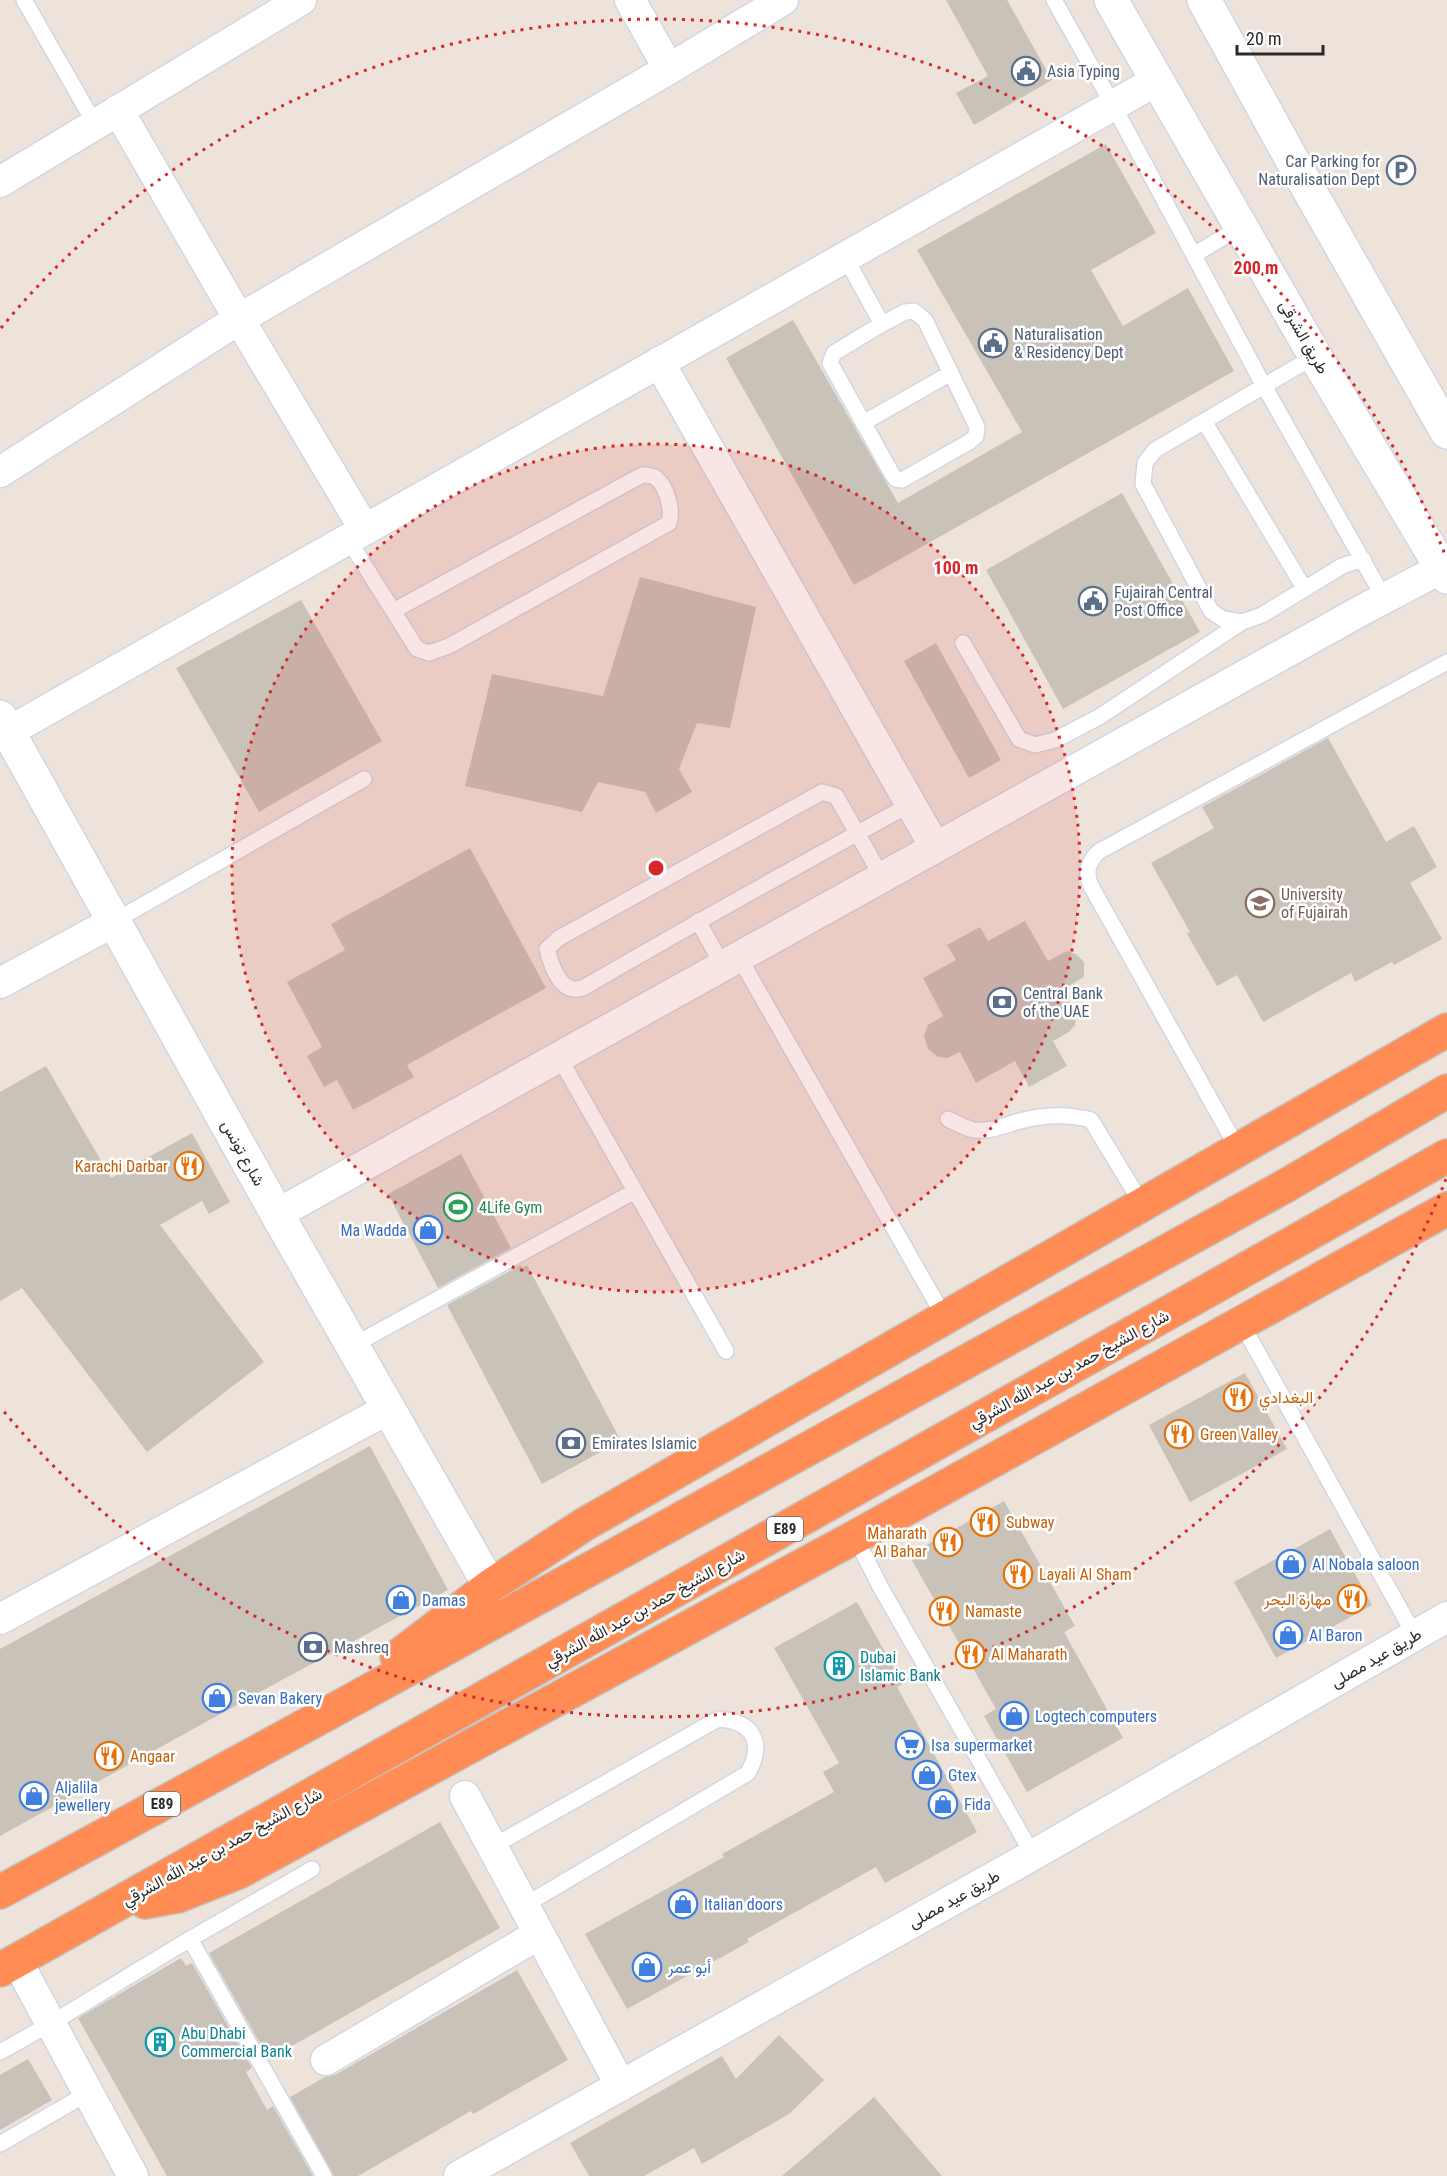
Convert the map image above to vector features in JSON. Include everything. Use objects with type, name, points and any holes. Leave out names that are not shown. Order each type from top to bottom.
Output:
[{"type":"highway","points":[[323,1716],[490,1586],[585,1524],[1444,1031]]},
{"type":"highway","name":"E89","points":[[0,1892],[1276,1191],[1447,1091]]},
{"type":"highway","name":"شارع الشيخ حمد بن عبد الله الشرقي","points":[[8,1966],[1447,1156]]},
{"type":"highway","points":[[122,1903],[147,1902],[178,1896],[240,1872],[855,1537],[1447,1209]]},
{"type":"main road","name":"طريق الشرقى","points":[[1111,0],[1240,227],[1444,573]]},
{"type":"main road","points":[[1204,0],[1447,432]]},
{"type":"main road","name":"شارع تونس","points":[[4,725],[277,1215],[490,1586]]},
{"type":"street","points":[[630,0],[669,69]]},
{"type":"street","points":[[0,472],[239,319],[669,69],[783,0]]},
{"type":"street","points":[[0,182],[289,3]]},
{"type":"street","points":[[4,725],[356,534],[1156,81]]},
{"type":"street","points":[[107,117],[239,319],[356,534]]},
{"type":"street","points":[[659,362],[935,847]]},
{"type":"street","points":[[277,1215],[1384,598],[1444,573]]},
{"type":"street","points":[[0,983],[113,922]]},
{"type":"street","points":[[0,1619],[388,1409]]},
{"type":"street","name":"طريق عيد مصلى","points":[[459,2176],[1033,1855],[1447,1617]]},
{"type":"street","points":[[465,1796],[621,2086]]},
{"type":"street","points":[[326,2060],[539,1935]]},
{"type":"street","points":[[8,1966],[50,2024],[133,2176]]},
{"type":"lane","points":[[24,0],[107,117]]},
{"type":"lane","points":[[1054,0],[1264,386],[1384,598]]},
{"type":"lane","points":[[1194,255],[1240,227]]},
{"type":"lane","points":[[845,257],[882,324]]},
{"type":"lane","points":[[914,311],[925,320],[977,427],[976,436],[969,442],[902,480],[896,479],[830,363],[834,353],[882,324],[905,312],[914,311]]},
{"type":"lane","points":[[1242,622],[1223,619],[1211,611],[1143,484],[1145,463],[1155,450],[1315,356]]},
{"type":"lane","points":[[863,423],[951,373]]},
{"type":"lane","points":[[1204,421],[1304,588]]},
{"type":"lane","points":[[356,534],[393,611],[417,649],[429,653],[449,646],[669,523],[672,507],[658,481],[653,476],[642,475],[393,611]]},
{"type":"lane","points":[[963,643],[1019,739],[1035,745],[1055,740],[1099,717],[1242,622],[1262,615],[1342,566],[1363,559]]},
{"type":"lane","points":[[1238,1149],[1091,886],[1088,868],[1091,860],[1098,852],[1447,662]]},
{"type":"lane","points":[[113,922],[364,779]]},
{"type":"lane","points":[[882,877],[856,834],[836,796],[822,792],[559,938],[547,949],[549,958],[563,984],[573,989],[583,988],[698,921],[856,834],[911,804]]},
{"type":"lane","points":[[698,921],[731,961],[945,1318]]},
{"type":"lane","points":[[559,1057],[726,1351]]},
{"type":"lane","points":[[948,1119],[973,1130],[994,1129],[1023,1120],[1047,1117],[1075,1116],[1091,1120],[1142,1204]]},
{"type":"lane","points":[[352,1346],[635,1191]]},
{"type":"lane","points":[[1242,1324],[1415,1636]]},
{"type":"lane","points":[[855,1537],[881,1588],[1033,1855]]},
{"type":"lane","points":[[492,1847],[718,1719],[734,1720],[748,1728],[752,1735],[756,1743],[756,1759],[748,1773],[525,1905]]},
{"type":"lane","points":[[0,2052],[312,1869]]},
{"type":"lane","points":[[190,1939],[324,2176]]},
{"type":"lane","points":[[0,2144],[88,2093]]},
{"type":"building","points":[[946,0],[1007,0],[1052,80],[974,125],[956,93],[988,76]]},
{"type":"building","points":[[1106,144],[1156,233],[1091,270],[1123,326],[1188,288],[1234,371],[854,585],[726,358],[793,320],[898,503],[1022,432],[917,250]]},
{"type":"building","name":"Fujairah Central Post Office","points":[[1122,493],[1200,632],[1063,709],[986,570]]},
{"type":"building","points":[[640,577],[756,607],[730,728],[697,723],[679,769],[692,792],[656,813],[645,792],[598,782],[582,812],[465,786],[492,674],[603,696]]},
{"type":"building","points":[[301,600],[382,741],[259,812],[176,668]]},
{"type":"building","points":[[936,643],[1001,760],[969,778],[904,661]]},
{"type":"building","points":[[1328,738],[1386,842],[1414,826],[1437,867],[1410,883],[1442,939],[1394,965],[1392,962],[1355,982],[1351,973],[1263,1022],[1237,975],[1217,986],[1187,934],[1190,932],[1151,863],[1214,828],[1202,807]]},
{"type":"building","points":[[470,848],[546,988],[407,1065],[414,1077],[353,1110],[337,1080],[324,1087],[307,1056],[322,1047],[287,982],[345,950],[331,924]]},
{"type":"building","name":"Central Bank of the UAE","points":[[1025,921],[1048,961],[1067,951],[1076,954],[1084,962],[1084,977],[1062,990],[1076,1013],[1075,1025],[1069,1032],[1053,1041],[1067,1066],[1029,1087],[1015,1061],[976,1083],[960,1052],[947,1058],[938,1057],[928,1049],[924,1036],[928,1025],[943,1016],[923,978],[956,960],[947,945],[980,927],[988,941]]},
{"type":"building","points":[[46,1066],[111,1178],[192,1133],[230,1202],[209,1214],[202,1201],[160,1225],[264,1362],[147,1452],[22,1288],[0,1301],[0,1092]]},
{"type":"building","points":[[461,1154],[511,1248],[438,1288],[388,1194]]},
{"type":"building","points":[[521,1265],[522,1268],[527,1265],[621,1441],[542,1484],[447,1305]]},
{"type":"building","points":[[1245,1373],[1287,1449],[1190,1502],[1149,1425]]},
{"type":"building","points":[[370,1446],[448,1590],[0,1836],[0,1649]]},
{"type":"building","points":[[1004,1501],[1075,1626],[1064,1632],[1123,1738],[1027,1792],[984,1716],[996,1709],[909,1555]]},
{"type":"building","points":[[1330,1529],[1372,1605],[1276,1658],[1234,1582]]},
{"type":"building","points":[[857,1602],[903,1684],[897,1687],[977,1832],[885,1883],[876,1867],[747,1939],[749,1942],[627,2009],[585,1934],[724,1857],[722,1854],[834,1792],[823,1772],[839,1763],[774,1648]]},
{"type":"building","points":[[440,1822],[500,1928],[269,2059],[209,1953]]},
{"type":"building","points":[[181,1958],[186,1966],[192,1963],[252,2068],[246,2072],[267,2110],[273,2106],[313,2176],[167,2176],[78,2018]]},
{"type":"building","points":[[517,1970],[568,2060],[473,2114],[471,2111],[358,2176],[334,2176],[290,2097],[325,2077],[335,2075]]},
{"type":"building","points":[[779,2035],[824,2080],[789,2114],[702,2164],[694,2148],[644,2176],[589,2176],[570,2143],[722,2056],[736,2079]]},
{"type":"building","points":[[28,2059],[52,2100],[0,2130],[0,2075]]},
{"type":"building","points":[[874,2097],[942,2176],[782,2176],[823,2141]]},
{"type":"place","name":"Asia Typing","points":[[1026,71]]},
{"type":"place","name":"Car Parking for Naturalisation Dept","points":[[1401,170]]},
{"type":"place","name":"Naturalisation & Residency Dept","points":[[993,343]]},
{"type":"place","name":"Fujairah Central Post Office","points":[[1093,601]]},
{"type":"place","name":"University of Fujairah","points":[[1260,903]]},
{"type":"place","name":"Central Bank of the UAE","points":[[1002,1002]]},
{"type":"place","name":"Karachi Darbar","points":[[189,1166]]},
{"type":"place","name":"4Life Gym","points":[[458,1207]]},
{"type":"place","name":"Ma Wadda","points":[[428,1230]]},
{"type":"place","name":"البغدادي","points":[[1238,1397]]},
{"type":"place","name":"Green Valley","points":[[1179,1434]]},
{"type":"place","name":"Emirates Islamic","points":[[571,1443]]},
{"type":"place","name":"Subway","points":[[985,1522]]},
{"type":"place","name":"Maharath Al Bahar","points":[[948,1542]]},
{"type":"place","name":"Al Nobala saloon","points":[[1291,1564]]},
{"type":"place","name":"Layali Al Sham","points":[[1018,1574]]},
{"type":"place","name":"مهارة البحر","points":[[1352,1599]]},
{"type":"place","name":"Damas","points":[[401,1600]]},
{"type":"place","name":"Namaste","points":[[944,1611]]},
{"type":"place","name":"Al Baron","points":[[1288,1635]]},
{"type":"place","name":"Mashreq","points":[[313,1647]]},
{"type":"place","name":"Al Maharath","points":[[970,1654]]},
{"type":"place","name":"Dubai Islamic Bank","points":[[839,1666]]},
{"type":"place","name":"Sevan Bakery","points":[[217,1698]]},
{"type":"place","name":"Logtech computers","points":[[1014,1716]]},
{"type":"place","name":"Isa supermarket","points":[[910,1745]]},
{"type":"place","name":"Angaar","points":[[109,1756]]},
{"type":"place","name":"Gtex","points":[[927,1775]]},
{"type":"place","name":"Aljalila jewellery","points":[[34,1796]]},
{"type":"place","name":"Fida","points":[[943,1804]]},
{"type":"place","name":"Italian doors","points":[[683,1904]]},
{"type":"place","name":"أبو عمر","points":[[647,1967]]},
{"type":"place","name":"Abu Dhabi Commercial Bank","points":[[160,2042]]}]
